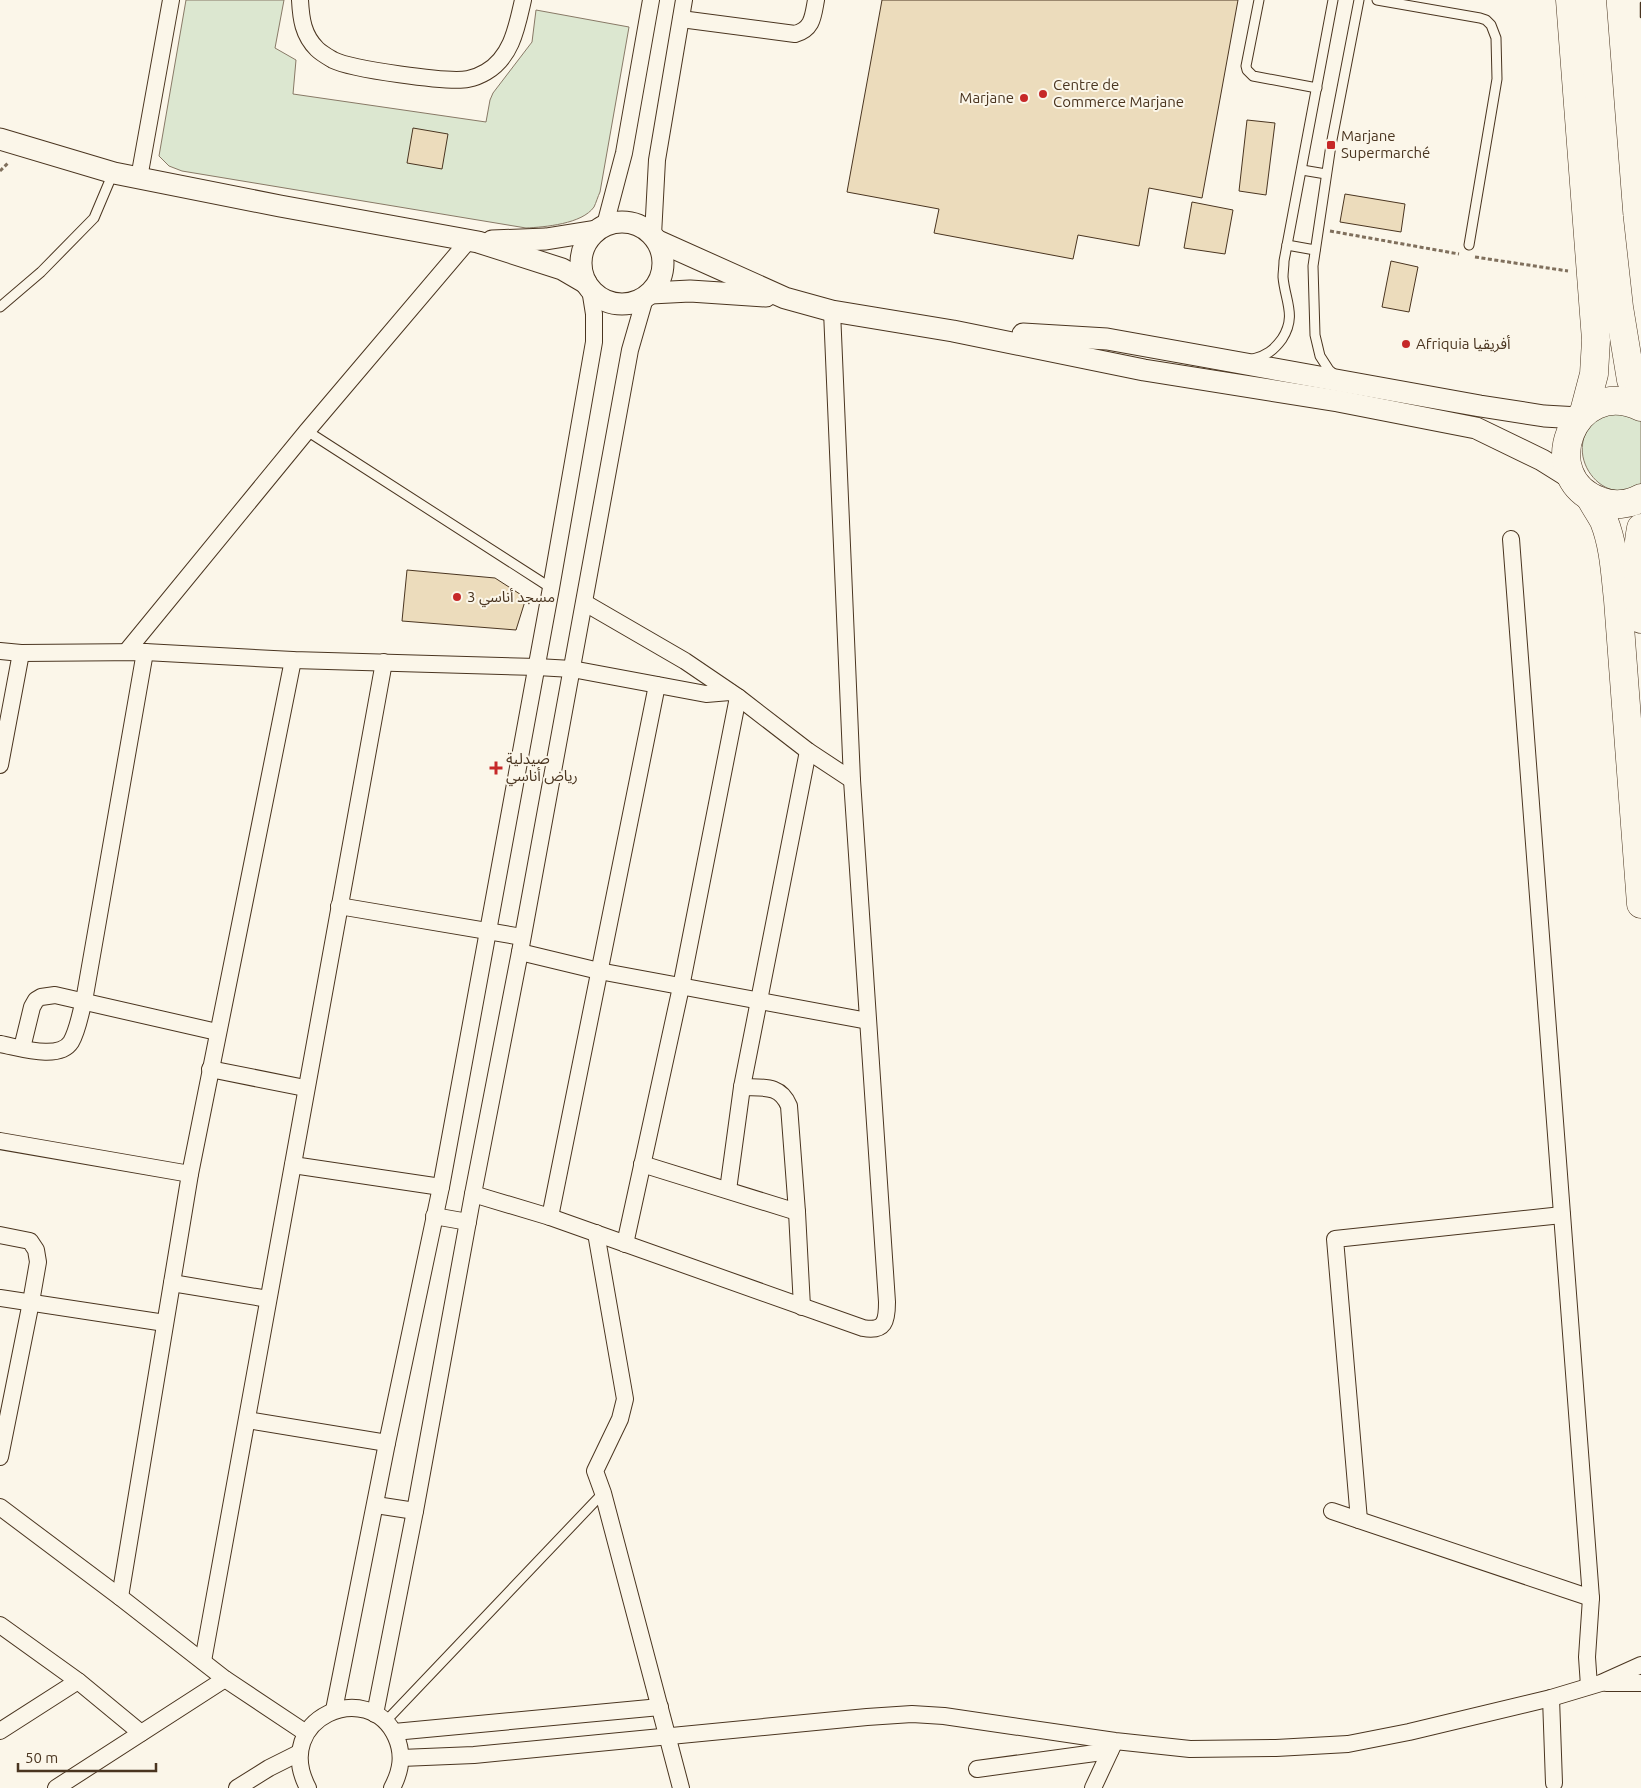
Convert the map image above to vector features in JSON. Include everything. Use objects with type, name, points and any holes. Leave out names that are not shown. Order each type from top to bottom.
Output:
[{"type":"highway","points":[[1570,0],[1596,340],[1594,374],[1582,415],[1570,432],[1566,448],[1567,464],[1603,520],[1613,558],[1618,600],[1641,904]]},
{"type":"highway","points":[[1592,0],[1609,218],[1631,380],[1641,399]]},
{"type":"highway","points":[[1582,415],[1598,404],[1615,400],[1631,402],[1641,407]]},
{"type":"highway","points":[[1582,488],[1605,503],[1621,504],[1641,498]]},
{"type":"highway","points":[[1641,528],[1637,568],[1641,619]]},
{"type":"street","points":[[139,178],[171,0]]},
{"type":"street","points":[[300,0],[301,17],[306,35],[318,49],[333,60],[356,67],[445,79],[468,79],[486,72],[503,56],[514,38],[523,0]]},
{"type":"street","points":[[334,1710],[441,1187],[537,667],[594,342],[594,314],[588,286],[580,264],[581,255],[584,246],[600,228],[624,153],[651,0]]},
{"type":"street","points":[[0,139],[114,173],[473,241],[562,269],[588,286],[599,298],[616,304],[634,303],[648,295],[660,282],[664,268],[663,254],[656,238],[657,160],[684,0]]},
{"type":"street","points":[[681,19],[795,34],[802,32],[811,24],[816,0]]},
{"type":"street","points":[[0,130],[25,146]]},
{"type":"street","points":[[126,652],[307,431],[473,241],[546,240],[600,228],[617,221],[630,222],[643,226],[656,238],[785,298]]},
{"type":"street","points":[[648,295],[690,291],[731,292],[785,298],[832,311],[953,331],[1144,370],[1338,401],[1476,428],[1542,460],[1582,488]]},
{"type":"street","points":[[384,1723],[415,1511],[473,1194],[630,350],[648,295]]},
{"type":"street","points":[[473,1194],[550,1217],[802,1307],[871,1329],[883,1325],[886,1320],[887,1302],[852,780],[832,311]]},
{"type":"street","points":[[953,331],[1107,339],[1544,416],[1582,415]]},
{"type":"street","points":[[1511,540],[1591,1598],[1586,1657],[1595,1685]]},
{"type":"street","points":[[584,603],[685,661],[734,694],[808,751],[852,780]]},
{"type":"street","points":[[0,651],[22,653],[146,652],[293,660],[572,669],[706,694],[734,694]]},
{"type":"street","points":[[0,1044],[43,1052],[62,1050],[70,1043],[84,1001],[146,652]]},
{"type":"street","points":[[0,764],[22,653]]},
{"type":"street","points":[[120,1597],[190,1174],[293,660]]},
{"type":"street","points":[[203,1662],[384,662]]},
{"type":"street","points":[[550,1217],[657,685]]},
{"type":"street","points":[[625,1244],[681,987],[734,694]]},
{"type":"street","points":[[728,1190],[742,1087],[808,751]]},
{"type":"street","points":[[339,906],[488,932],[599,971],[868,1021]]},
{"type":"street","points":[[22,1048],[29,1016],[36,1000],[41,996],[55,995],[217,1032]]},
{"type":"street","points":[[210,1069],[306,1088]]},
{"type":"street","points":[[742,1087],[776,1090],[786,1098],[791,1119],[802,1307]]},
{"type":"street","points":[[0,1141],[190,1174]]},
{"type":"street","points":[[642,1164],[797,1212]]},
{"type":"street","points":[[293,1165],[441,1187]]},
{"type":"street","points":[[1359,1520],[1335,1239],[1562,1215]]},
{"type":"street","points":[[434,1216],[468,1222]]},
{"type":"street","points":[[596,1233],[625,1399],[620,1420],[595,1471],[603,1493],[681,1788]]},
{"type":"street","points":[[0,1234],[30,1241],[36,1250],[38,1262],[0,1457]]},
{"type":"street","points":[[172,1283],[268,1299]]},
{"type":"street","points":[[0,1298],[165,1323]]},
{"type":"street","points":[[247,1420],[387,1444]]},
{"type":"street","points":[[376,1505],[415,1511]]},
{"type":"street","points":[[1332,1511],[1591,1598]]},
{"type":"street","points":[[4,1516],[120,1597],[225,1679],[306,1733]]},
{"type":"street","points":[[3,1631],[78,1681],[141,1733]]},
{"type":"street","points":[[401,1758],[474,1755],[912,1714],[944,1716],[1113,1746],[1190,1749],[1276,1748],[1348,1744],[1409,1732],[1551,1698],[1595,1685],[1641,1665]]},
{"type":"street","points":[[56,1788],[225,1679]]},
{"type":"street","points":[[0,1731],[78,1681]]},
{"type":"street","points":[[1595,1685],[1641,1683]]},
{"type":"street","points":[[1551,1698],[1554,1783]]},
{"type":"street","points":[[384,1723],[660,1707]]},
{"type":"street","points":[[307,1788],[299,1762],[299,1753],[306,1733],[318,1719],[334,1710],[348,1708],[362,1709],[384,1723],[399,1744],[401,1758],[399,1775],[392,1788]]},
{"type":"street","points":[[976,1768],[1113,1746]]},
{"type":"street","points":[[1093,1788],[1113,1746]]},
{"type":"street","points":[[237,1788],[299,1753]]},
{"type":"lane","points":[[1259,0],[1246,66],[1247,70],[1254,76],[1317,88]]},
{"type":"lane","points":[[1242,362],[1269,354],[1287,331],[1290,320],[1283,278],[1333,0]]},
{"type":"lane","points":[[1343,382],[1329,370],[1320,356],[1315,335],[1313,266],[1326,174],[1359,0]]},
{"type":"lane","points":[[1377,0],[1480,18],[1486,20],[1491,25],[1496,38],[1497,79],[1469,245]]},
{"type":"lane","points":[[1302,170],[1326,174]]},
{"type":"lane","points":[[0,307],[41,272],[94,218],[114,173]]},
{"type":"lane","points":[[1288,245],[1315,250]]},
{"type":"lane","points":[[307,431],[551,588]]},
{"type":"lane","points":[[384,1723],[603,1493]]},
{"type":"path","points":[[1318,229],[1498,262],[1591,274]]},
{"type":"green space","points":[[186,0],[284,0],[275,48],[296,60],[293,94],[486,122],[493,93],[532,42],[536,10],[629,27],[600,192],[594,207],[581,217],[563,224],[526,228],[182,171],[169,166],[159,156]]},
{"type":"green space","points":[[1614,412],[1641,417],[1641,485],[1626,491],[1611,490],[1599,483],[1589,472],[1583,459],[1582,444],[1587,430],[1599,418]]},
{"type":"building","name":"Centre de Commerce Marjane","points":[[882,0],[1238,0],[1202,198],[1149,188],[1139,246],[1078,235],[1073,259],[934,233],[939,209],[847,192]]},
{"type":"building","points":[[1247,120],[1275,123],[1266,195],[1239,191]]},
{"type":"building","points":[[413,128],[448,134],[442,169],[407,163]]},
{"type":"building","points":[[1345,194],[1405,204],[1401,232],[1340,222]]},
{"type":"building","points":[[1192,202],[1233,210],[1225,254],[1184,248]]},
{"type":"building","points":[[1391,261],[1418,267],[1409,312],[1382,307]]},
{"type":"building","points":[[407,570],[495,578],[526,598],[516,630],[402,621]]},
{"type":"wall","points":[[1641,3],[1641,17]]},
{"type":"place","name":"Centre de Commerce Marjane","points":[[1043,94]]},
{"type":"place","name":"Marjane","points":[[1024,98]]},
{"type":"place","name":"Marjane Supermarché","points":[[1331,145]]},
{"type":"place","name":"Afriquia أفريقيا","points":[[1406,344]]},
{"type":"place","name":"مسجد أناسي 3","points":[[457,597]]},
{"type":"place","name":"صيدلية رياض أناسي","points":[[496,768]]}]
